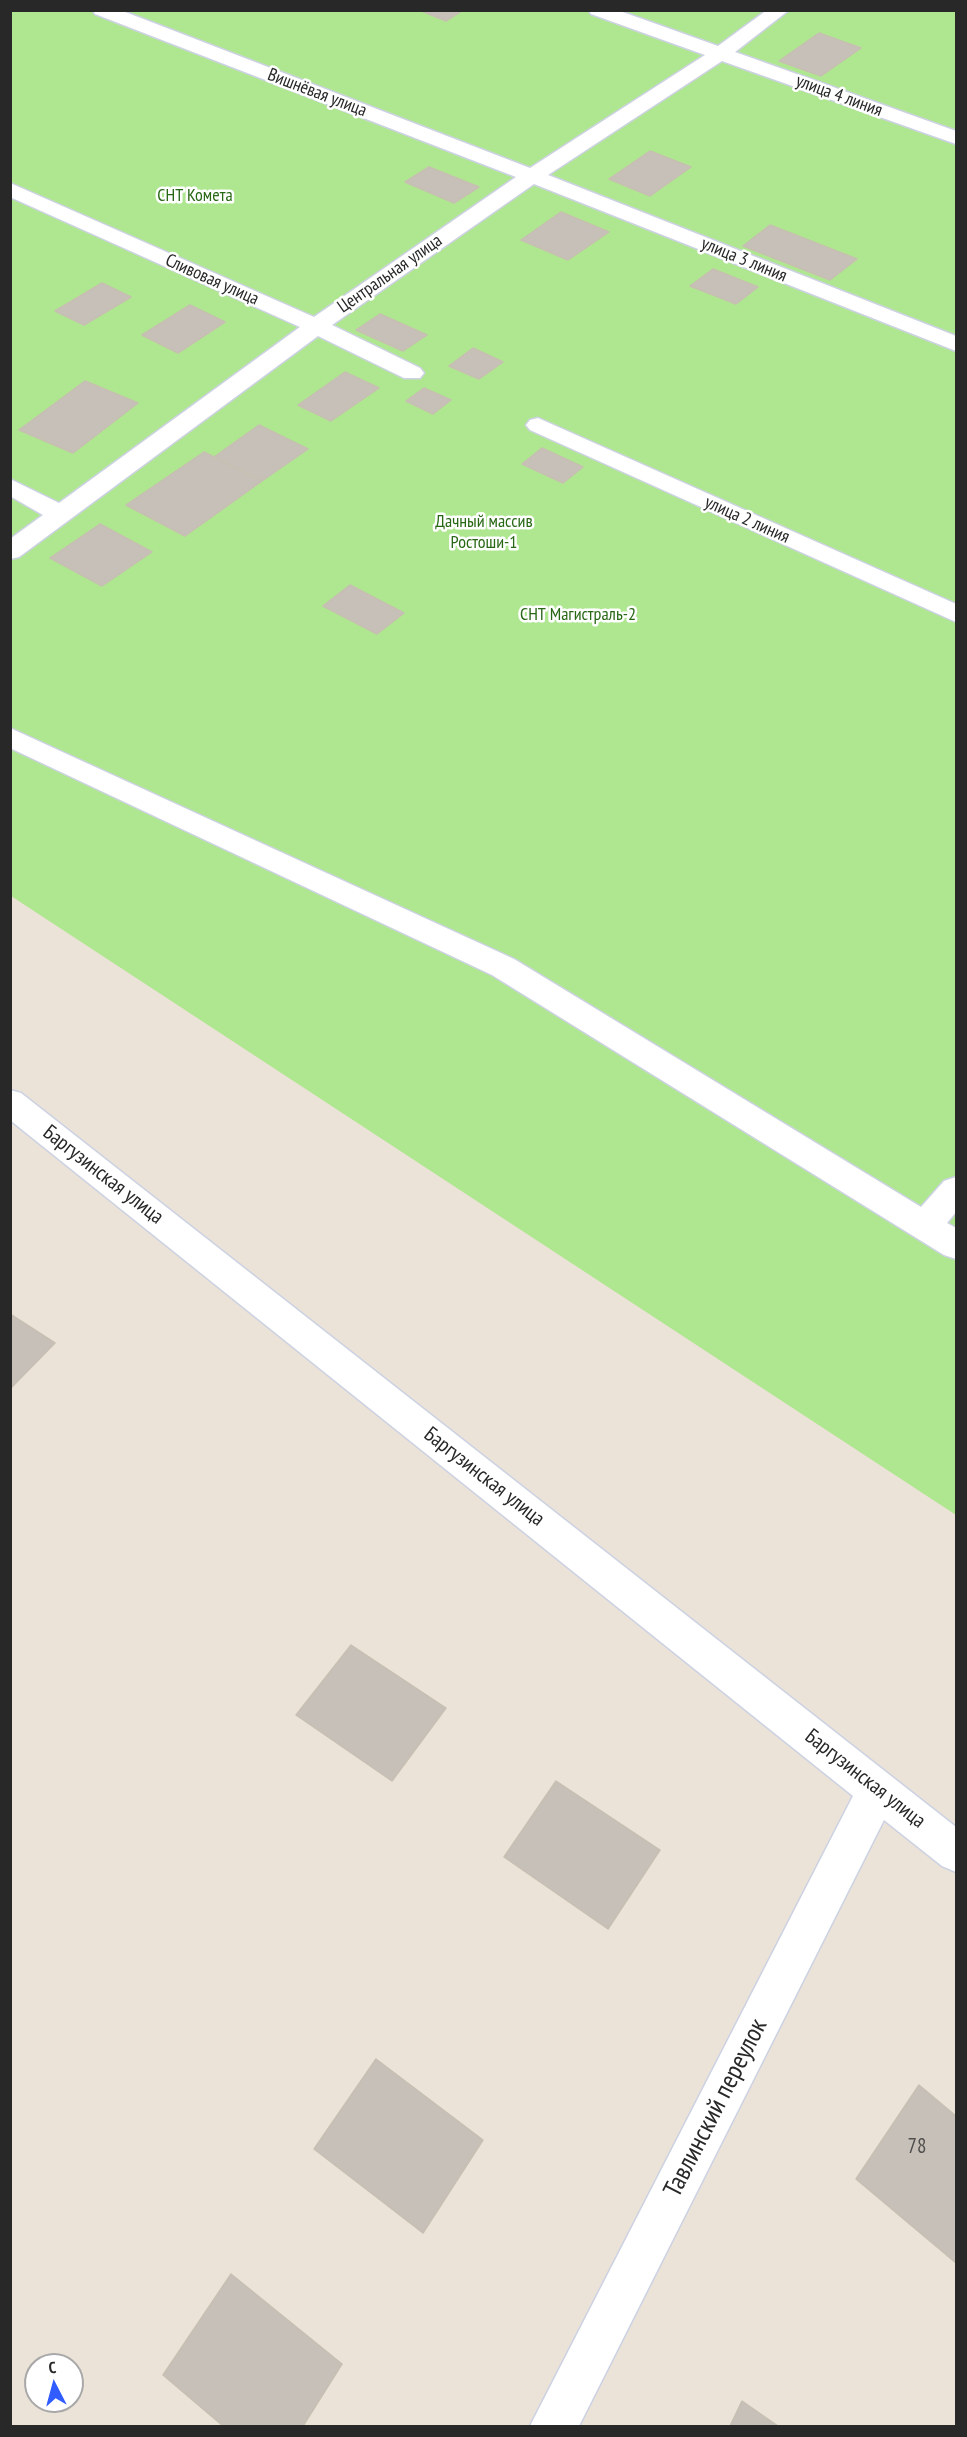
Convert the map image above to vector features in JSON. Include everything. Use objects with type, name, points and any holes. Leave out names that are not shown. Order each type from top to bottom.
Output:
[{"type":"street","name":"Вишнёвая улица","points":[[102,10],[532,176]]},
{"type":"street","name":"улица 4 линия","points":[[598,10],[957,138]]},
{"type":"street","name":"Центральная улица","points":[[10,551],[316,326],[532,176],[721,53],[780,10]]},
{"type":"street","name":"улица 3 линия","points":[[532,176],[957,344]]},
{"type":"street","name":"Сливовая улица","points":[[10,189],[316,326],[412,373]]},
{"type":"street","name":"улица 2 линия","points":[[538,425],[957,614]]},
{"type":"street","points":[[10,486],[61,514]]},
{"type":"street","points":[[10,736],[503,968],[957,1245]]},
{"type":"street","name":"Баргузинская улица","points":[[10,1102],[957,1852]]},
{"type":"street","points":[[925,1226],[957,1190]]},
{"type":"street","name":"Тавлинский переулок","points":[[554,2427],[878,1790]]},
{"type":"green space","name":"Дачный массив Ростоши-1","points":[[10,11],[956,11],[956,1515],[11,896]]},
{"type":"building","points":[[419,10],[463,10],[446,21]]},
{"type":"building","points":[[819,33],[861,48],[821,76],[779,61]]},
{"type":"building","points":[[650,151],[691,167],[650,196],[609,179]]},
{"type":"building","points":[[429,167],[479,187],[454,203],[405,182]]},
{"type":"building","points":[[561,212],[609,232],[568,260],[521,240]]},
{"type":"building","points":[[770,225],[857,259],[830,280],[743,246]]},
{"type":"building","points":[[713,269],[758,287],[736,304],[690,286]]},
{"type":"building","points":[[102,283],[131,297],[84,325],[55,311]]},
{"type":"building","points":[[190,305],[225,322],[178,353],[142,335]]},
{"type":"building","points":[[380,314],[427,335],[403,351],[356,330]]},
{"type":"building","points":[[473,348],[503,362],[479,379],[449,366]]},
{"type":"building","points":[[345,372],[379,388],[331,421],[298,405]]},
{"type":"building","points":[[85,381],[138,403],[73,453],[19,430]]},
{"type":"building","points":[[424,388],[451,400],[433,414],[406,401]]},
{"type":"building","points":[[259,425],[308,449],[262,481],[214,457]]},
{"type":"building","points":[[542,448],[583,467],[563,483],[522,464]]},
{"type":"building","points":[[204,452],[262,481],[185,536],[126,505]]},
{"type":"building","points":[[100,524],[152,552],[102,586],[50,558]]},
{"type":"building","points":[[350,585],[404,613],[377,634],[323,606]]},
{"type":"building","points":[[10,1314],[55,1343],[10,1389]]},
{"type":"building","points":[[351,1645],[446,1708],[392,1781],[296,1715]]},
{"type":"building","points":[[556,1781],[660,1850],[608,1929],[504,1857]]},
{"type":"building","points":[[376,2059],[483,2140],[423,2233],[314,2149]]},
{"type":"building","points":[[919,2085],[956,2116],[956,2263],[856,2179]]},
{"type":"building","points":[[231,2274],[342,2364],[303,2426],[223,2426],[163,2375]]},
{"type":"building","points":[[742,2401],[778,2426],[730,2426]]},
{"type":"park label","name":"СНТ Комета","points":[[195,196]]},
{"type":"park label","name":"СНТ Магистраль-2","points":[[578,615]]}]
